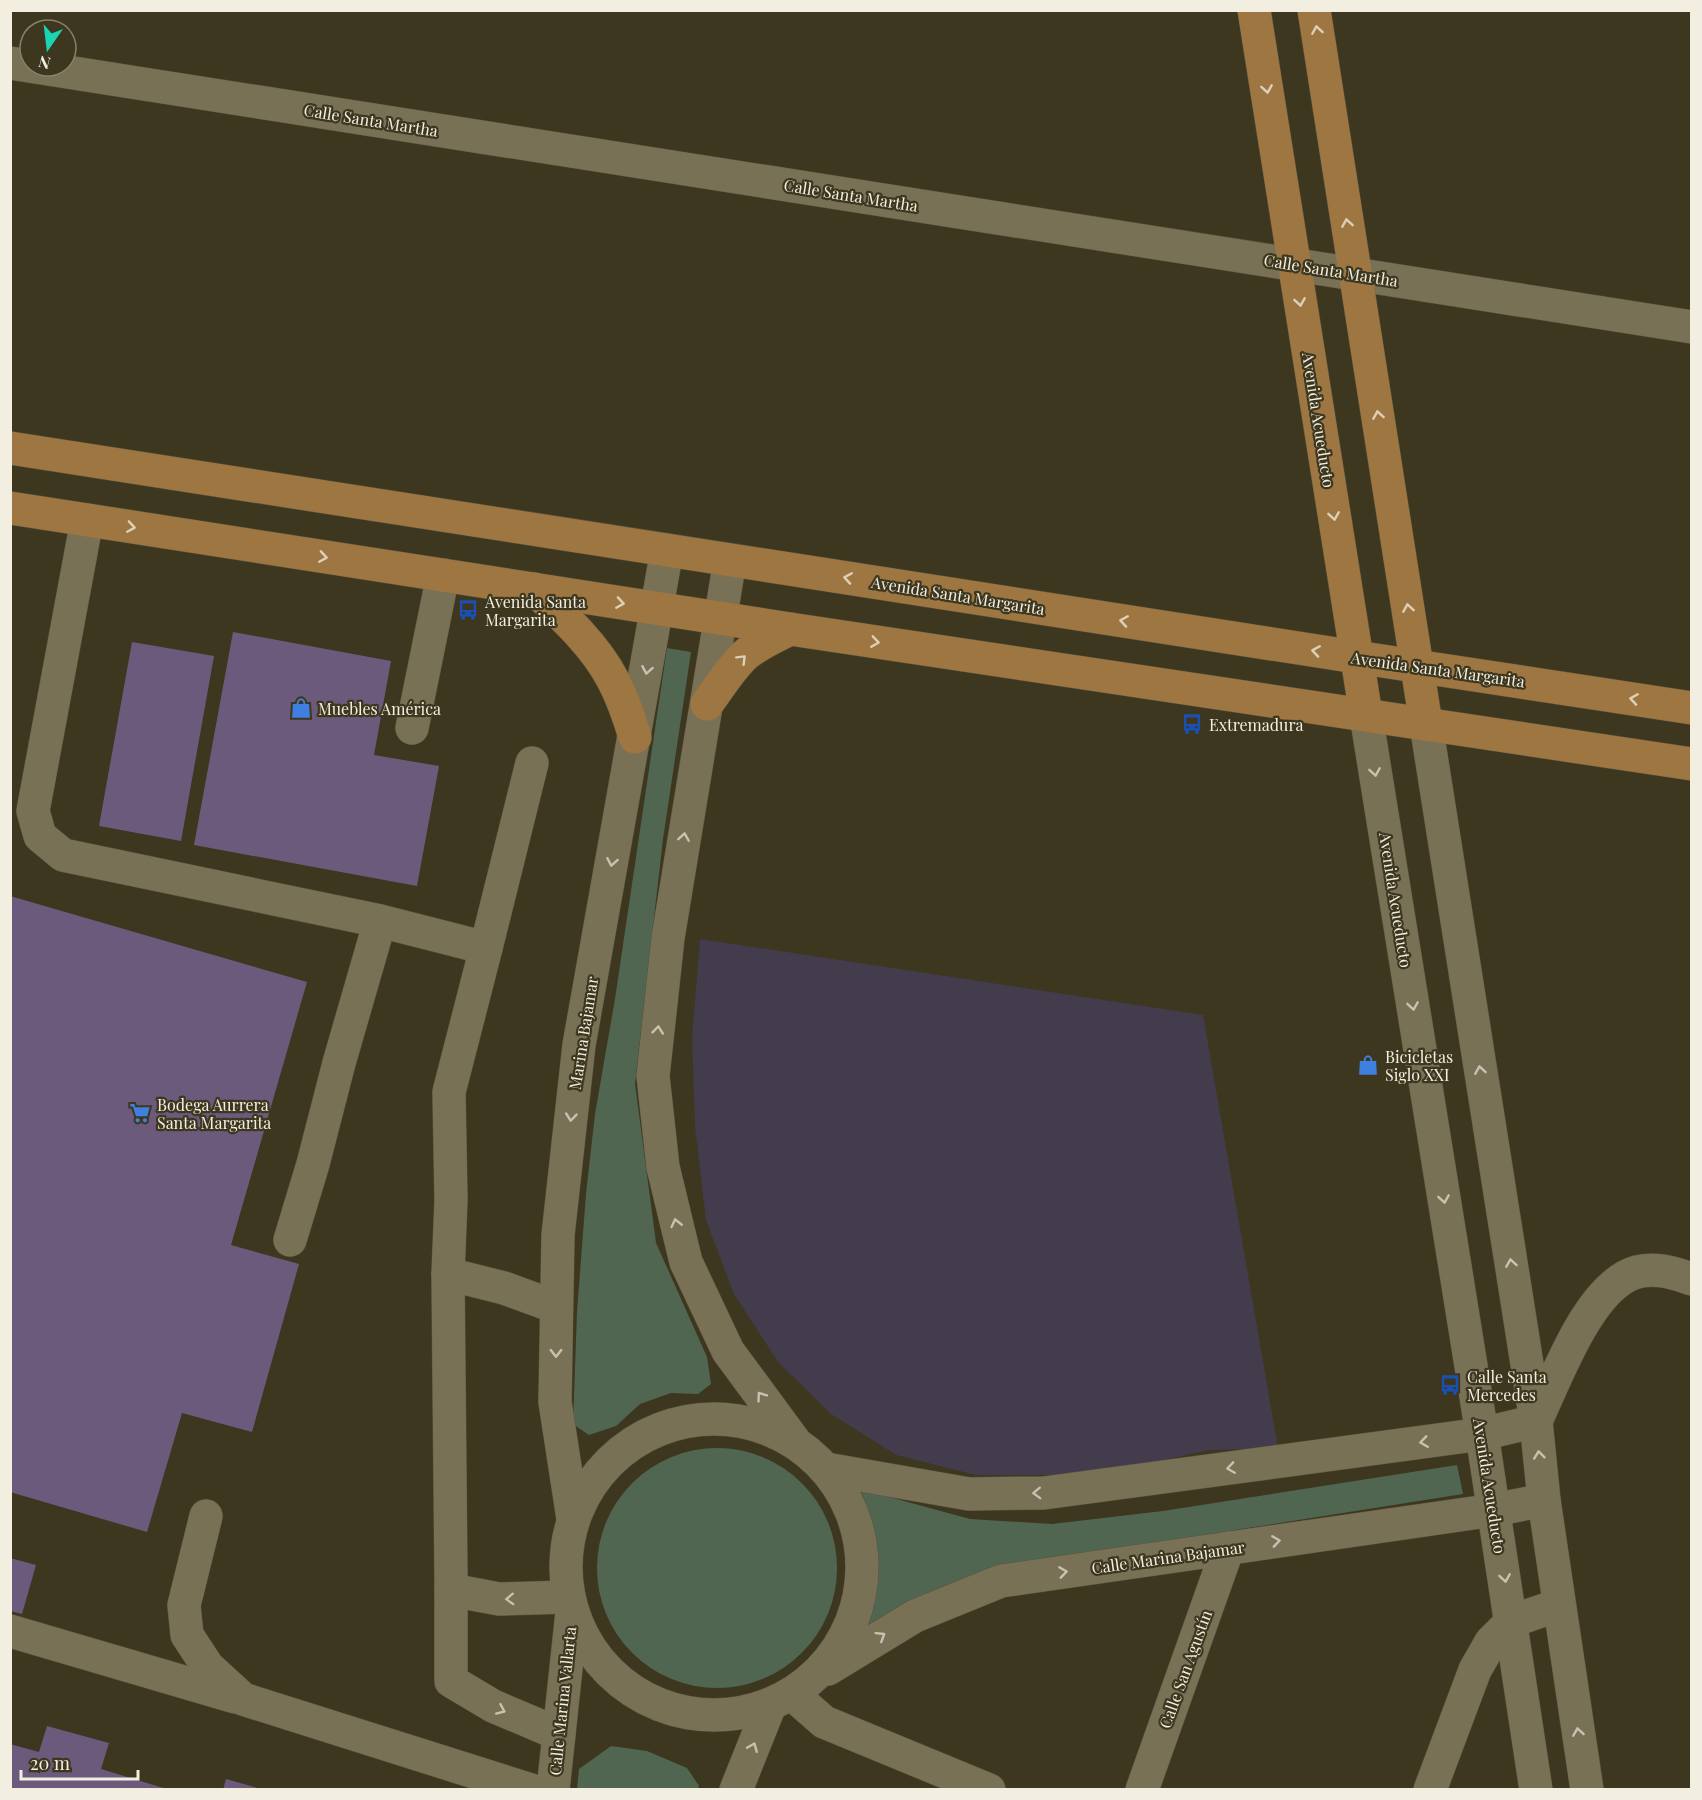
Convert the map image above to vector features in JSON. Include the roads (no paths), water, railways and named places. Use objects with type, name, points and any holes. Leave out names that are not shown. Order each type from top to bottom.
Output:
[{"type":"main road","name":"Avenida Acueducto","points":[[1254,10],[1366,715]]},
{"type":"main road","points":[[1314,10],[1426,724]]},
{"type":"main road","name":"Avenida Santa Margarita","points":[[10,448],[1692,708]]},
{"type":"main road","points":[[10,508],[790,629],[1692,764]]},
{"type":"main road","points":[[534,589],[565,618],[606,669],[626,706],[635,737]]},
{"type":"main road","points":[[707,704],[745,656],[766,640],[790,629]]},
{"type":"street","name":"Calle Santa Martha","points":[[10,63],[1692,327]]},
{"type":"street","points":[[87,520],[33,811],[40,836],[63,855],[380,921],[486,948]]},
{"type":"street","name":"Marina Bajamar","points":[[573,1519],[555,1402],[558,1235],[579,1045],[667,550]]},
{"type":"street","points":[[730,560],[668,938],[653,1076],[663,1167],[686,1262],[728,1351],[796,1443],[826,1469],[851,1509],[863,1553],[860,1599],[843,1643],[792,1692],[736,1790]]},
{"type":"street","points":[[412,728],[443,575]]},
{"type":"street","name":"Avenida Acueducto","points":[[1366,715],[1512,1621],[1536,1790]]},
{"type":"street","points":[[1426,724],[1536,1421],[1544,1500],[1587,1790]]},
{"type":"street","points":[[532,764],[449,1092],[451,1681],[494,1706],[559,1734]]},
{"type":"street","points":[[290,1240],[380,921]]},
{"type":"street","points":[[448,1274],[523,1275],[558,1269]]},
{"type":"street","points":[[1536,1421],[1581,1326],[1611,1286],[1637,1272],[1678,1274]]},
{"type":"street","points":[[448,1274],[504,1288],[556,1307]]},
{"type":"street","points":[[451,1590],[499,1599],[570,1604],[563,1574],[573,1519],[599,1472],[641,1437],[692,1420],[746,1422],[796,1443]]},
{"type":"street","points":[[826,1469],[969,1494],[1044,1493],[1482,1434],[1536,1421]]},
{"type":"street","name":"Calle Marina Bajamar","points":[[570,1604],[594,1655],[629,1689],[674,1710],[723,1715],[792,1692],[915,1616],[1001,1581],[1494,1510],[1544,1500]]},
{"type":"street","points":[[206,1516],[184,1605],[187,1635],[208,1667],[243,1700]]},
{"type":"street","name":"Calle San Agustín","points":[[1142,1790],[1228,1548]]},
{"type":"street","name":"Calle Marina Vallarta","points":[[553,1790],[570,1604]]},
{"type":"street","points":[[1430,1790],[1476,1670],[1491,1642],[1512,1621],[1559,1605]]},
{"type":"street","points":[[10,1631],[243,1700],[531,1790]]},
{"type":"street","points":[[792,1692],[824,1722],[989,1790]]},
{"type":"place","name":"Avenida Santa Margarita","points":[[468,610]]},
{"type":"place","name":"Muebles América","points":[[301,708]]},
{"type":"place","name":"Extremadura","points":[[1192,724]]},
{"type":"place","name":"Bicicletas Siglo XXI","points":[[1368,1065]]},
{"type":"place","name":"Bodega Aurrera Santa Margarita","points":[[140,1113]]},
{"type":"place","name":"Calle Santa Mercedes","points":[[1450,1385]]}]
